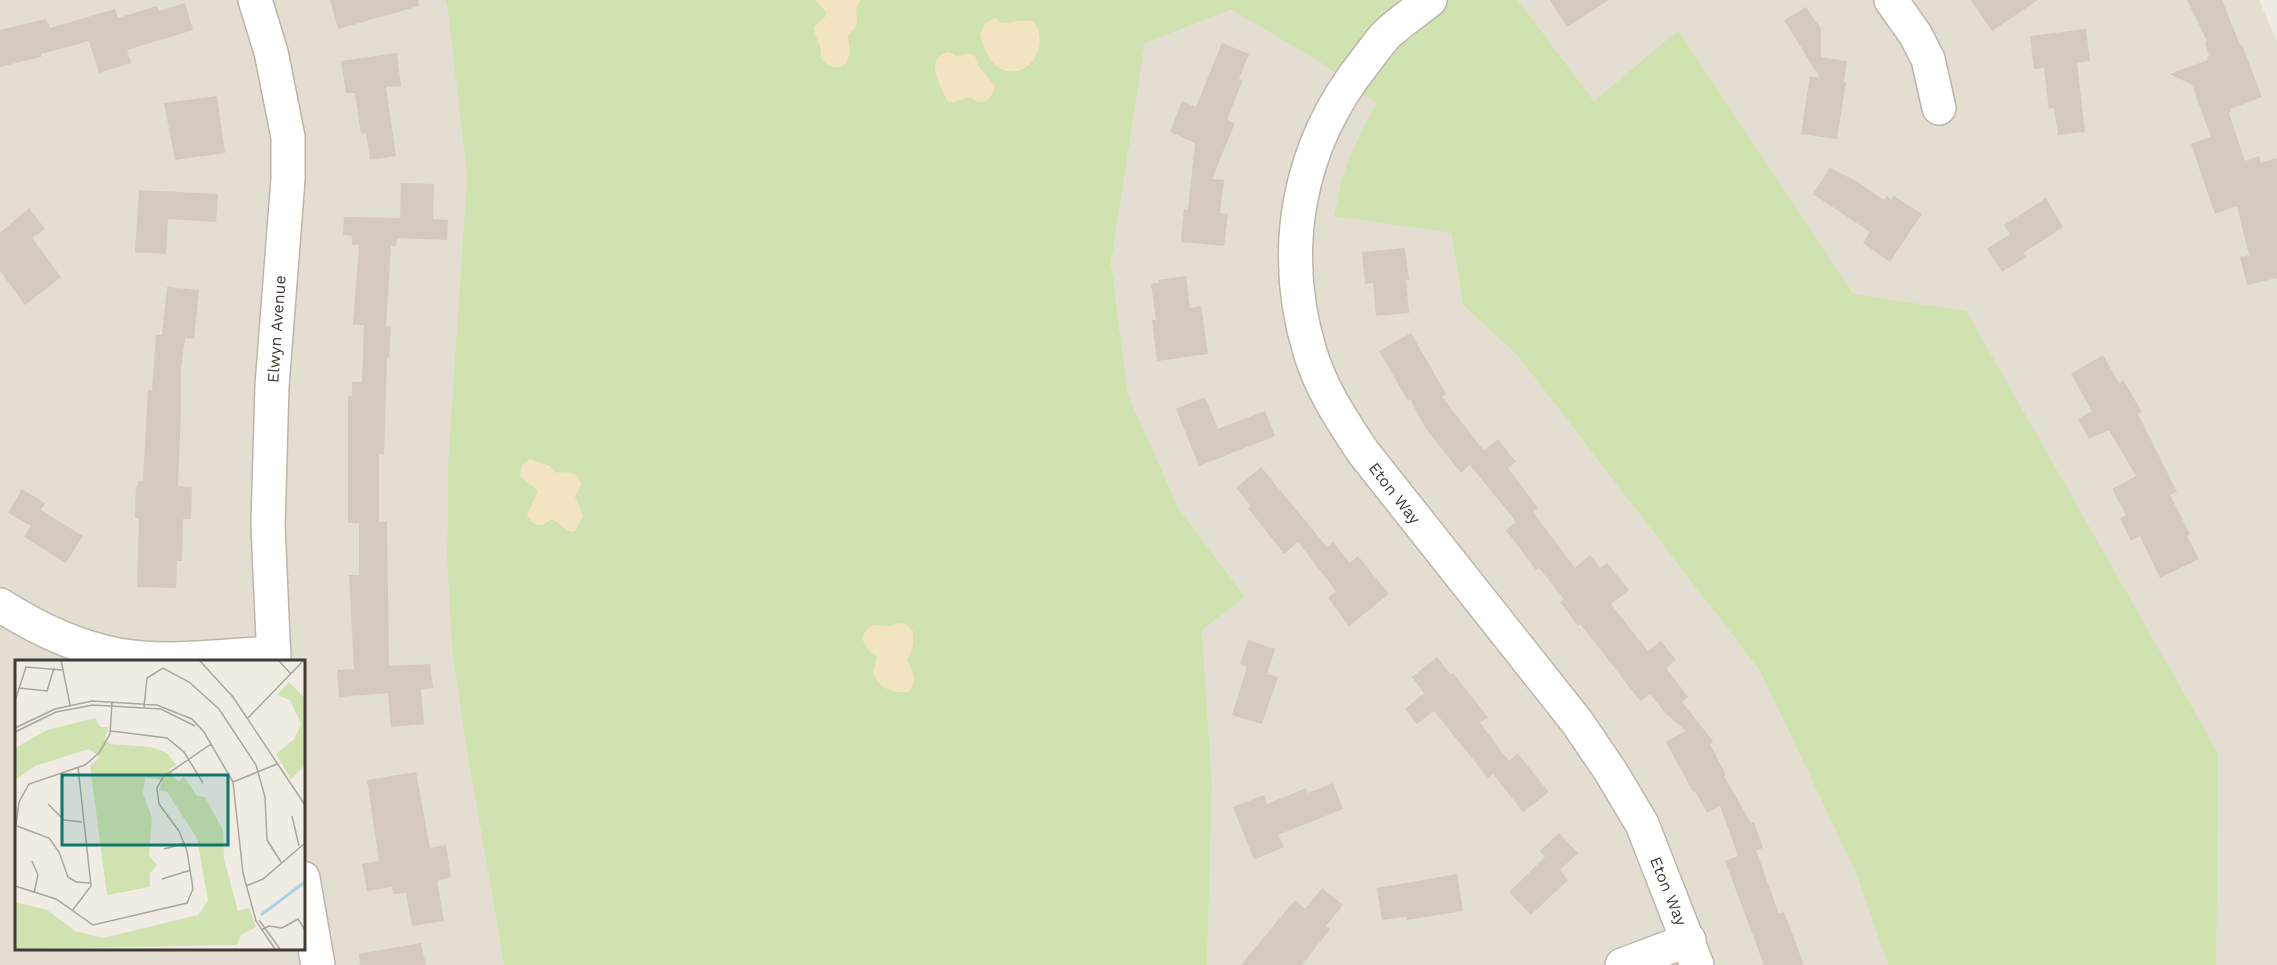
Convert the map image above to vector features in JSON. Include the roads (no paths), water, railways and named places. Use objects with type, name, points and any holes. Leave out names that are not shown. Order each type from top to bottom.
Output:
[{"type":"street","name":"Elwyn Avenue","points":[[255,0],[271,52],[288,137],[288,179],[272,386],[268,513],[274,657]]},
{"type":"street","name":"Eton Way","points":[[1430,0],[1386,35],[1348,84],[1323,129],[1303,183],[1294,242],[1298,308],[1310,353],[1331,405],[1363,452],[1577,722],[1611,772],[1642,824],[1693,952]]},
{"type":"street","points":[[1891,0],[1915,34],[1928,59],[1939,108]]},
{"type":"street","points":[[0,605],[27,623],[70,642],[118,655],[166,658],[274,657]]},
{"type":"street","points":[[304,884],[318,965]]},
{"type":"street","points":[[1622,965],[1693,952]]}]
